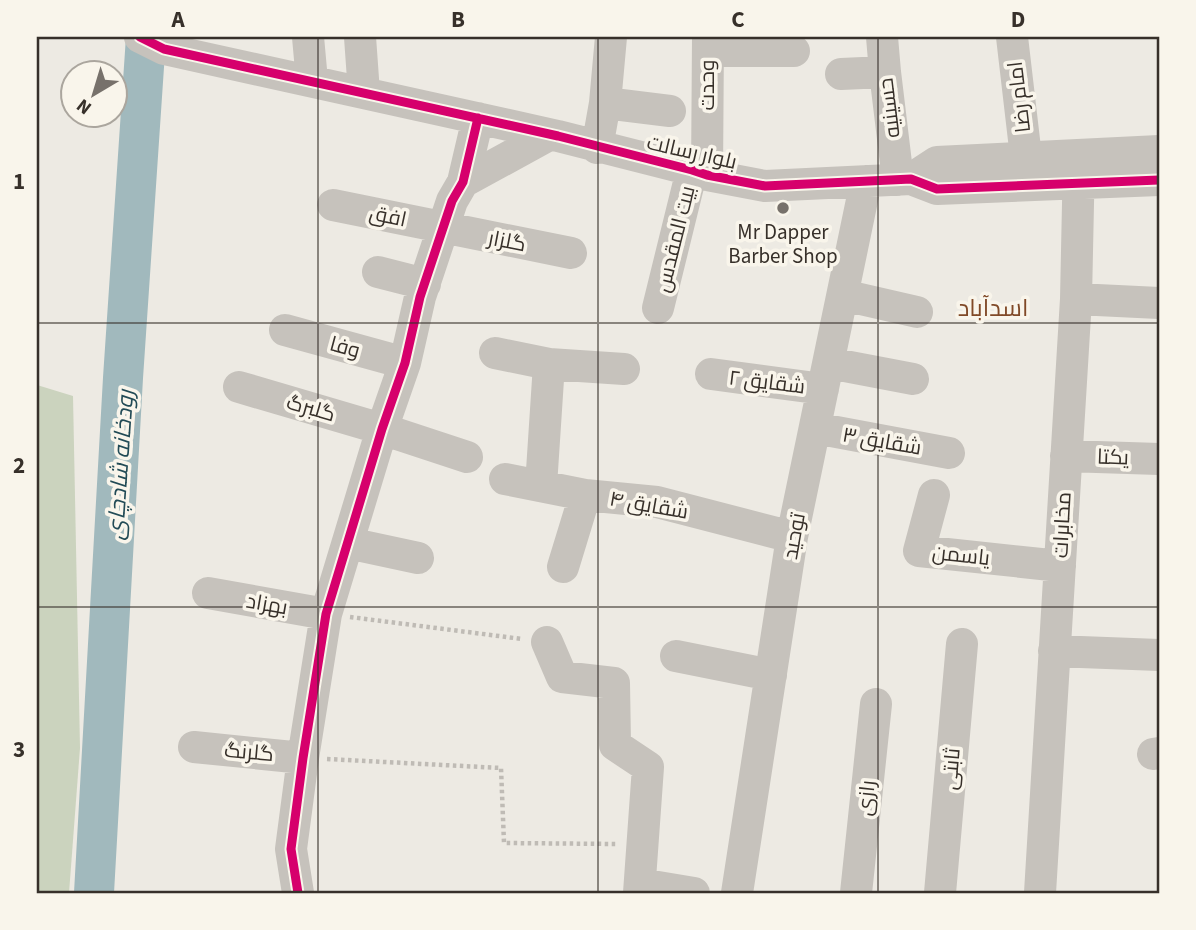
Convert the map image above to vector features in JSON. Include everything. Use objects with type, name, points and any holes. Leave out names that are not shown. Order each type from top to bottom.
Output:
[{"type":"street","points":[[308,37],[312,81]]},
{"type":"street","points":[[360,37],[364,93]]},
{"type":"street","points":[[597,148],[605,103],[611,37]]},
{"type":"street","name":"حسینیه","points":[[882,37],[885,72],[904,179]]},
{"type":"street","name":"امام رضا","points":[[1018,38],[1026,157]]},
{"type":"street","name":"بلوار رسالت","points":[[152,43],[225,62],[478,118],[699,173],[765,186],[904,179],[937,190],[1078,170],[1159,151]]},
{"type":"street","points":[[708,44],[794,51]]},
{"type":"street","name":"وحدت","points":[[699,173],[708,44]]},
{"type":"street","points":[[841,74],[885,72]]},
{"type":"street","points":[[605,103],[670,111]]},
{"type":"street","points":[[298,893],[291,849],[326,614],[405,363],[420,297],[452,201],[463,182],[478,118]]},
{"type":"street","points":[[463,182],[549,135]]},
{"type":"street","name":"بلوار رسالت","points":[[904,179],[937,162],[1026,157],[1078,170],[1159,180]]},
{"type":"street","name":"مخابرات","points":[[1040,893],[1076,299],[1078,170]]},
{"type":"street","name":"بیت المقدس","points":[[658,308],[699,173]]},
{"type":"street","name":"توحید","points":[[737,893],[792,537],[866,181]]},
{"type":"street","name":"افق","points":[[333,205],[443,228]]},
{"type":"street","name":"گلزار","points":[[443,228],[571,253]]},
{"type":"street","points":[[378,272],[425,284]]},
{"type":"street","points":[[843,295],[917,312]]},
{"type":"street","points":[[1076,299],[1159,303]]},
{"type":"street","name":"وفا","points":[[285,330],[405,363]]},
{"type":"street","points":[[495,353],[549,364],[624,369]]},
{"type":"street","points":[[541,486],[549,364]]},
{"type":"street","name":"شقایق ۲","points":[[711,374],[913,379]]},
{"type":"street","name":"گلبرگ","points":[[239,387],[383,429],[467,457]]},
{"type":"street","name":"شقایق ۳","points":[[815,428],[949,453]]},
{"type":"street","name":"یکتا","points":[[1066,456],[1159,459]]},
{"type":"street","name":"شقایق ۴","points":[[505,479],[584,495],[657,502],[792,537]]},
{"type":"street","points":[[563,567],[584,495]]},
{"type":"street","name":"یاسمن","points":[[934,495],[919,551],[1060,566]]},
{"type":"street","points":[[348,543],[418,558]]},
{"type":"street","name":"بهزاد","points":[[208,593],[326,614]]},
{"type":"street","points":[[547,642],[562,677],[614,683],[615,745],[648,767],[639,888],[694,893]]},
{"type":"street","name":"ثابتی","points":[[940,893],[962,644]]},
{"type":"street","points":[[1054,651],[1159,655]]},
{"type":"street","points":[[676,656],[771,675]]},
{"type":"street","name":"رازی","points":[[856,893],[876,704]]},
{"type":"street","name":"گلرنگ","points":[[194,747],[303,758]]},
{"type":"path","points":[[326,614],[547,642]]},
{"type":"path","points":[[303,758],[501,768],[503,843],[642,844]]},
{"type":"green space","points":[[37,385],[73,396],[80,748],[69,893],[37,893]]},
{"type":"waterway","name":"رودخانه شادچای","points":[[94,893],[123,378],[146,37]]},
{"type":"cycle path","points":[[140,37],[164,49],[558,136],[707,175],[765,186],[911,179],[937,189],[1159,180]]},
{"type":"cycle path","points":[[298,893],[291,849],[326,614],[382,429],[405,363],[420,297],[452,201],[463,182],[478,118]]},
{"type":"place","name":"Mr Dapper Barber Shop","points":[[783,208]]},
{"type":"district","name":"اسدآباد","points":[[993,308]]}]
